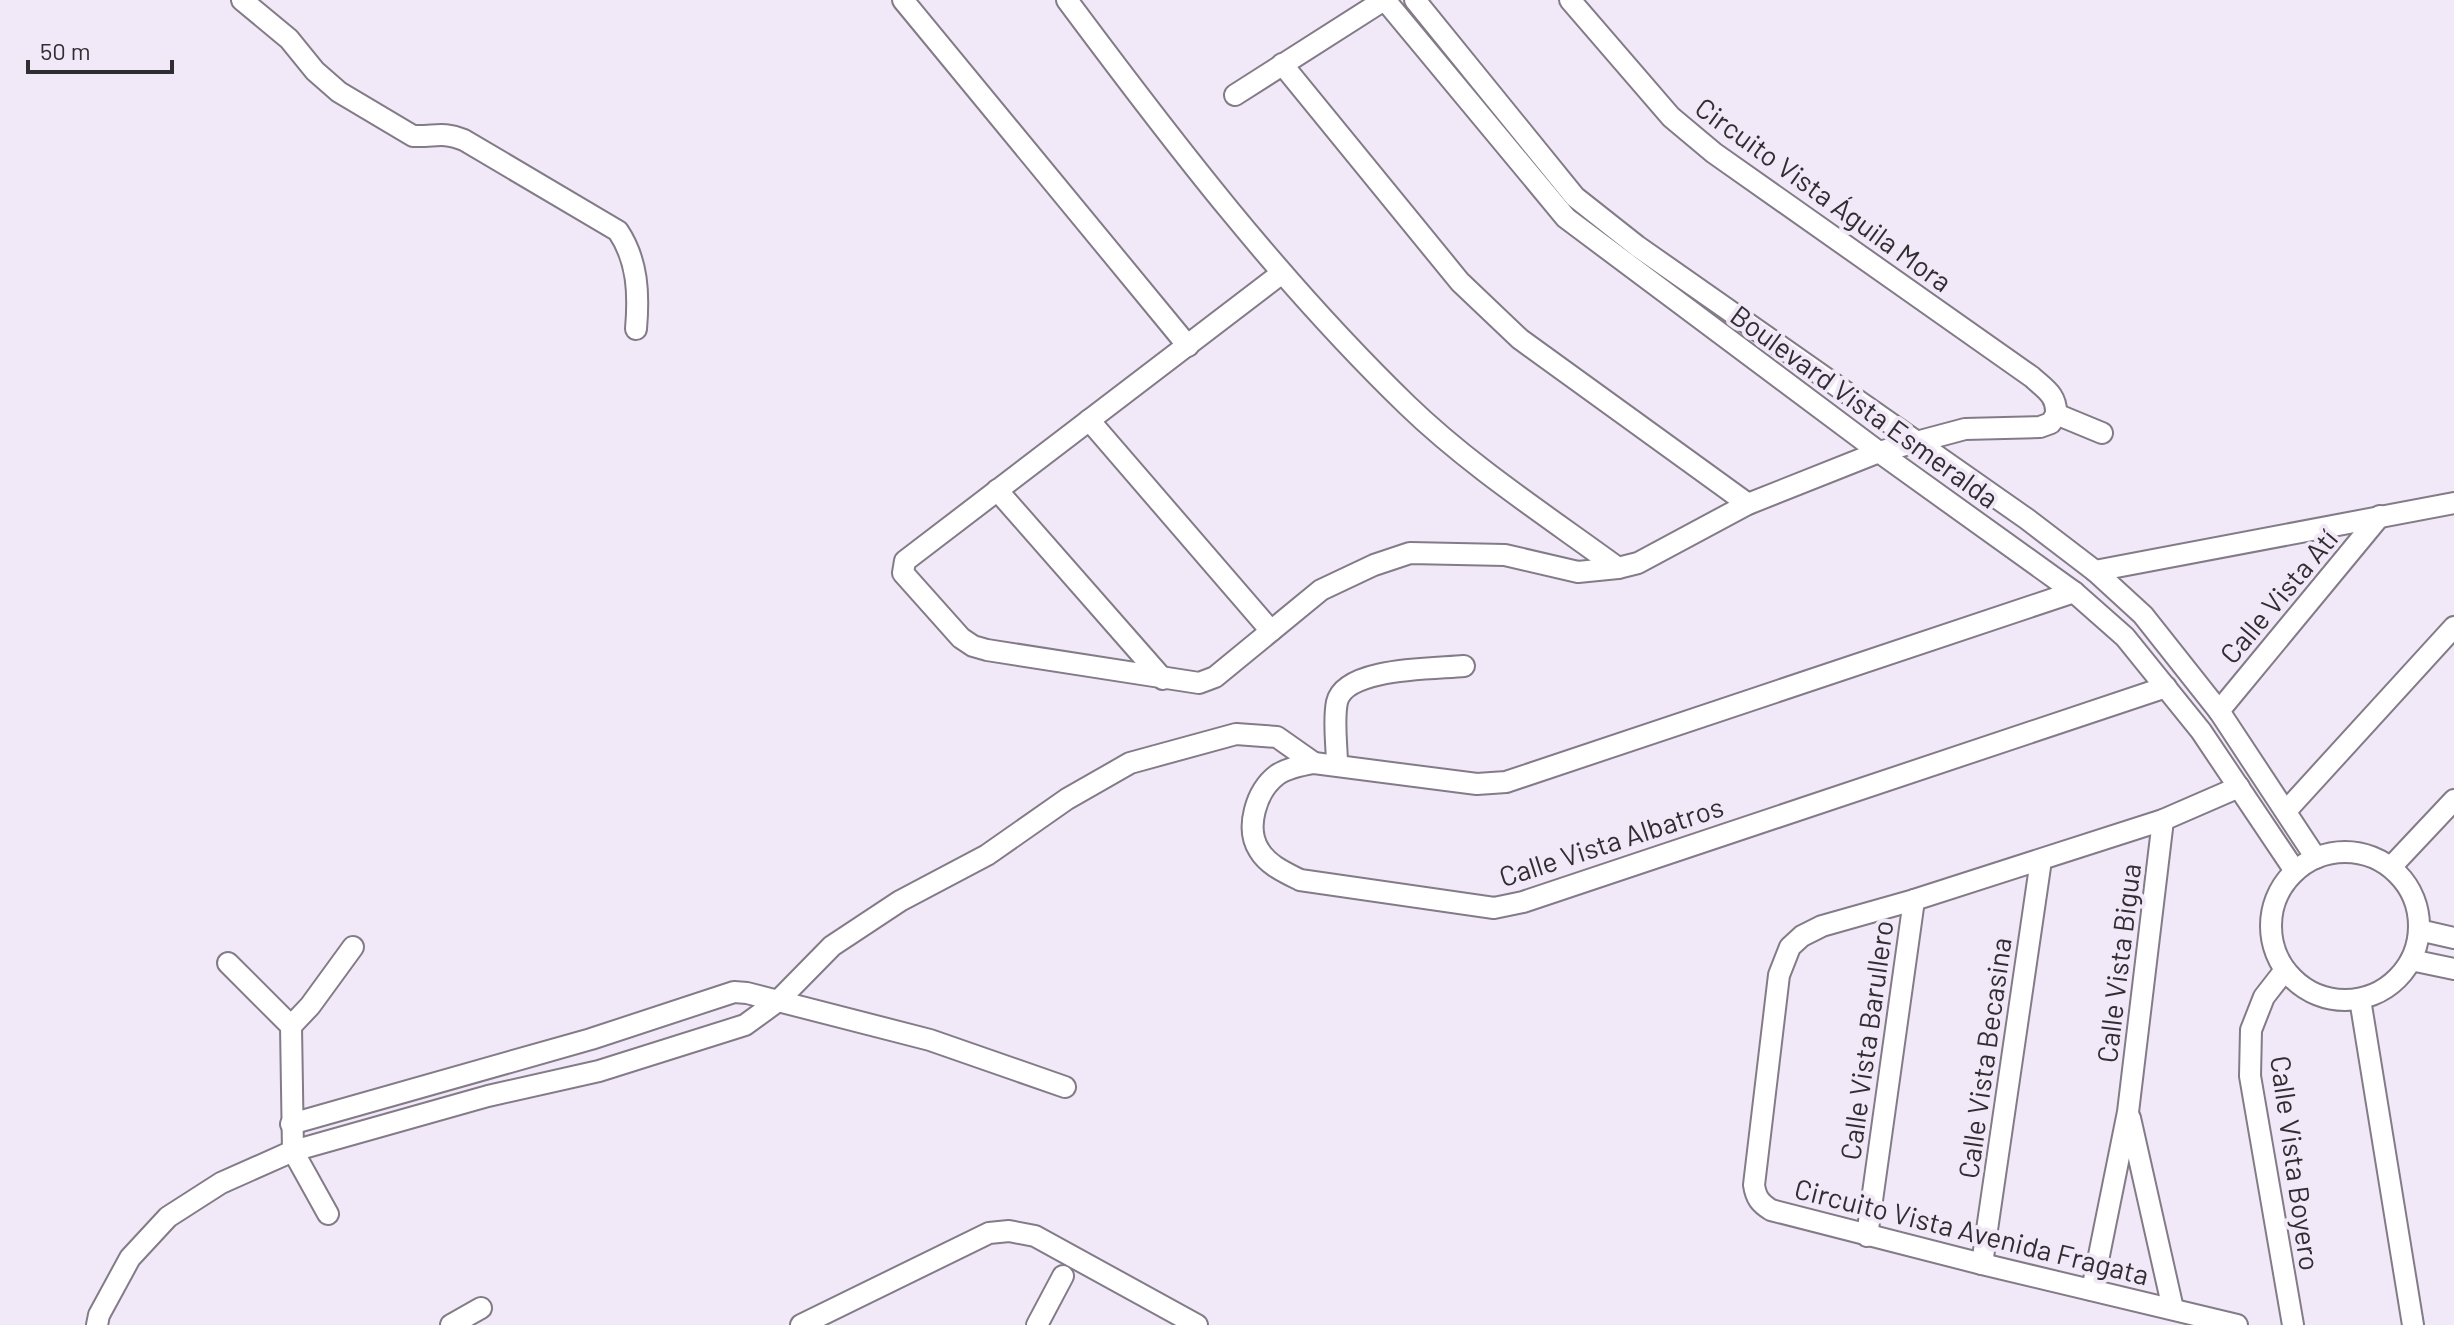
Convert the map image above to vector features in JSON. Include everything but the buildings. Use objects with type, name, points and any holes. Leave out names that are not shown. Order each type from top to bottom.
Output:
[{"type":"street","points":[[242,0],[289,39],[315,71],[339,92],[413,136],[441,133],[464,140],[618,231],[628,246],[634,265],[638,303],[636,329]]},
{"type":"street","points":[[903,0],[1188,346]]},
{"type":"street","points":[[1067,0],[1155,118],[1282,273],[1407,405],[1450,443],[1618,568]]},
{"type":"street","points":[[1235,95],[1385,0]]},
{"type":"street","name":"Boulevard Vista Esmeralda","points":[[1385,0],[1566,218],[1879,452],[2074,592],[2125,637],[2201,731],[2295,871]]},
{"type":"street","name":"Boulevard Vista Esmeralda","points":[[1415,0],[1575,197],[1637,246],[2027,519],[2095,571],[2143,615],[2219,711],[2316,858]]},
{"type":"street","name":"Circuito Vista Águila Mora","points":[[1570,0],[1671,117],[1714,153],[2032,377],[2052,394],[2057,404],[2056,414]]},
{"type":"street","points":[[1282,64],[1460,282],[1520,339],[1748,504]]},
{"type":"street","points":[[1282,273],[905,561],[903,573],[961,638],[973,646],[1199,683],[1215,677],[1321,590],[1374,565],[1410,553],[1505,555],[1578,572],[1618,568],[1638,563],[1748,504],[1879,452],[1915,441],[1965,429],[2040,427],[2051,423],[2056,414],[2102,433]]},
{"type":"street","points":[[1089,420],[1271,631]]},
{"type":"street","points":[[997,490],[1163,679]]},
{"type":"street","points":[[2095,571],[2454,503]]},
{"type":"street","name":"Calle Vista Atí","points":[[2219,711],[2380,516]]},
{"type":"street","name":"Calle Vista Albatros","points":[[2074,592],[1506,782],[1477,784],[1314,763],[1277,775],[1265,789],[1255,809],[1252,829],[1258,849],[1272,866],[1300,880],[1494,908],[1523,902],[2166,687]]},
{"type":"street","points":[[2286,811],[2454,627]]},
{"type":"street","points":[[1337,765],[1337,701],[1344,687],[1369,676],[1464,666]]},
{"type":"street","points":[[97,1325],[99,1315],[130,1258],[168,1217],[221,1183],[293,1151],[488,1096],[599,1071],[745,1025],[778,1001],[832,946],[900,901],[987,855],[1067,799],[1130,763],[1236,734],[1277,737],[1314,763]]},
{"type":"street","name":"Circuito Vista Avenida Fragata","points":[[2237,1325],[1771,1210],[1756,1197],[1754,1185],[1779,975],[1790,947],[1802,936],[1822,926],[1914,900],[2163,820],[2239,787]]},
{"type":"street","points":[[2391,867],[2454,800]]},
{"type":"street","name":"Calle Vista Bigua","points":[[2092,1290],[2128,1112],[2163,820]]},
{"type":"street","points":[[2340,852],[2364,854],[2391,867],[2412,893],[2418,911],[2419,930],[2411,960],[2398,978],[2381,991],[2360,999],[2339,1000],[2319,995],[2300,985],[2285,970],[2273,942],[2272,911],[2285,883],[2295,871],[2316,858],[2340,852]]},
{"type":"street","name":"Calle Vista Becasina","points":[[1982,1264],[2041,860]]},
{"type":"street","name":"Calle Vista Barullero","points":[[1867,1236],[1914,900]]},
{"type":"street","points":[[2419,930],[2454,938]]},
{"type":"street","points":[[328,1214],[293,1151],[291,1026],[310,1006],[353,947]]},
{"type":"street","points":[[2411,960],[2454,969]]},
{"type":"street","points":[[228,963],[291,1026]]},
{"type":"street","name":"Calle Vista Boyero","points":[[2285,970],[2264,997],[2251,1030],[2250,1076],[2293,1325]]},
{"type":"street","points":[[291,1124],[591,1039],[734,992],[930,1040],[1065,1087]]},
{"type":"street","points":[[2360,999],[2413,1325]]},
{"type":"street","name":"Calle Vista Bigua","points":[[2128,1112],[2173,1309]]},
{"type":"street","points":[[801,1325],[989,1233],[1009,1231],[1035,1236],[1197,1325]]},
{"type":"street","points":[[1037,1325],[1063,1276]]},
{"type":"street","points":[[451,1325],[481,1308]]}]
